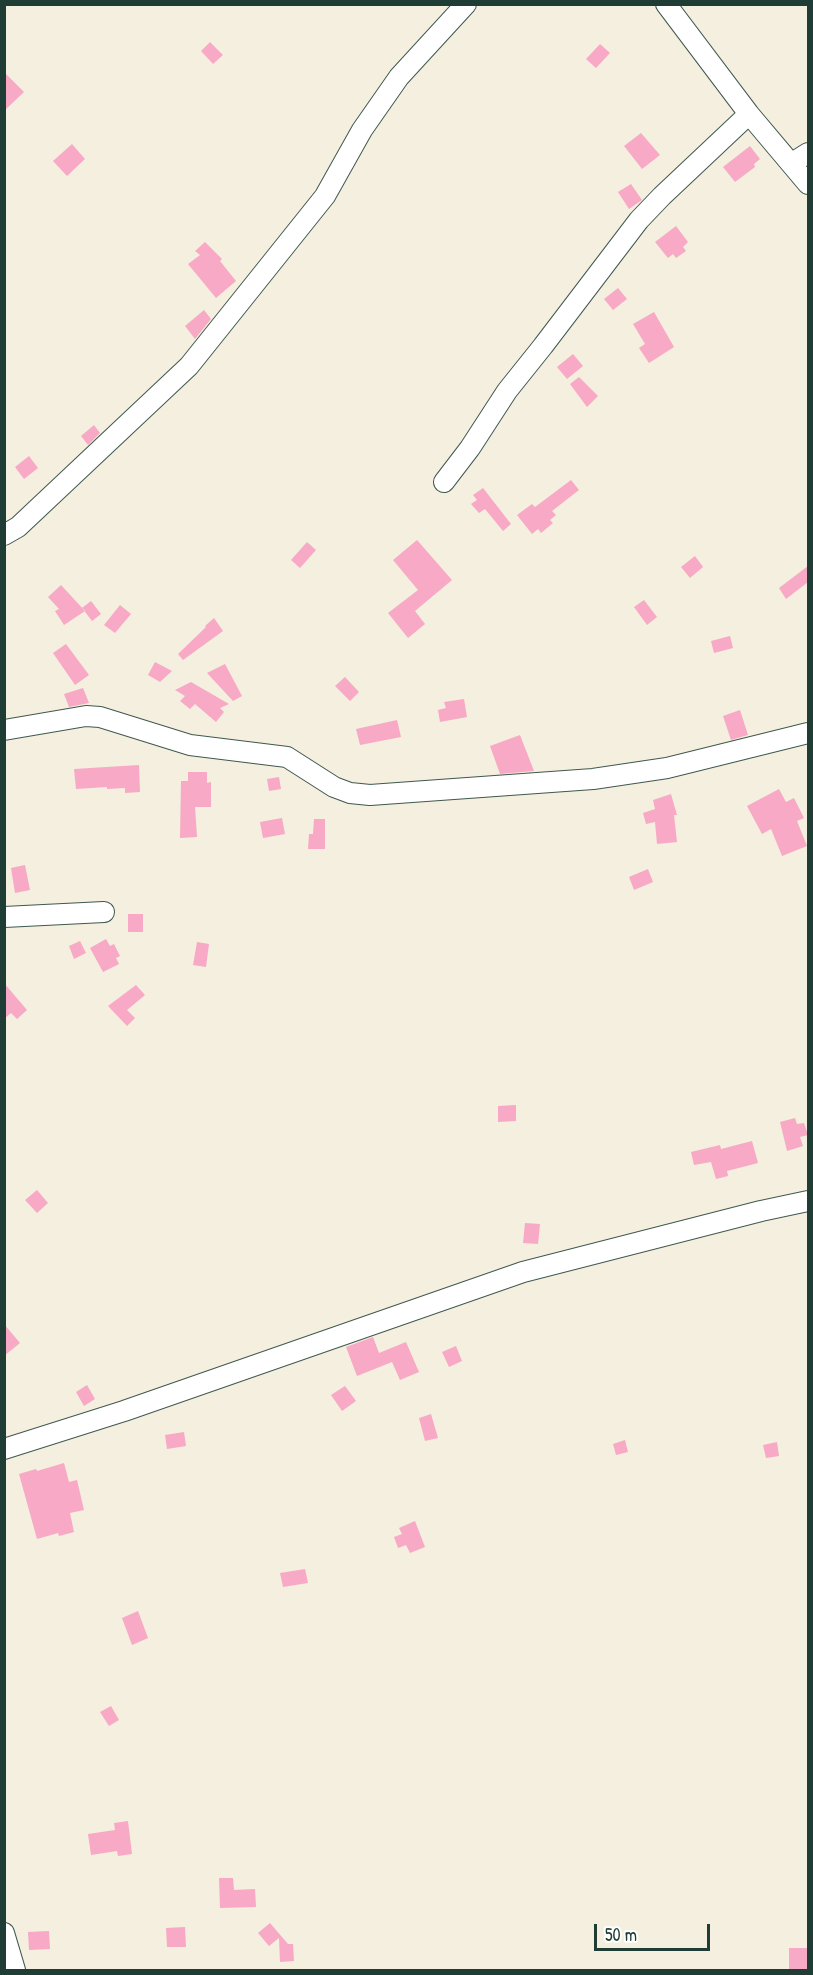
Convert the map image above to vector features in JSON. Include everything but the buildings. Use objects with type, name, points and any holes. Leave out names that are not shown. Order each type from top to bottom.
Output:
[{"type":"street","points":[[4,535],[18,527],[189,366],[325,196],[362,130],[399,77],[466,4]]},
{"type":"street","points":[[666,4],[749,114],[800,158],[808,184]]},
{"type":"street","points":[[444,482],[470,448],[507,391],[639,220],[749,114]]},
{"type":"street","points":[[4,730],[86,716],[100,717],[190,745],[287,757],[334,787],[350,793],[370,795],[593,779],[667,768],[808,733]]},
{"type":"street","points":[[4,917],[104,912]]},
{"type":"street","points":[[4,1449],[135,1407],[523,1272],[808,1201]]},
{"type":"street","points":[[4,1934],[15,1971]]}]
